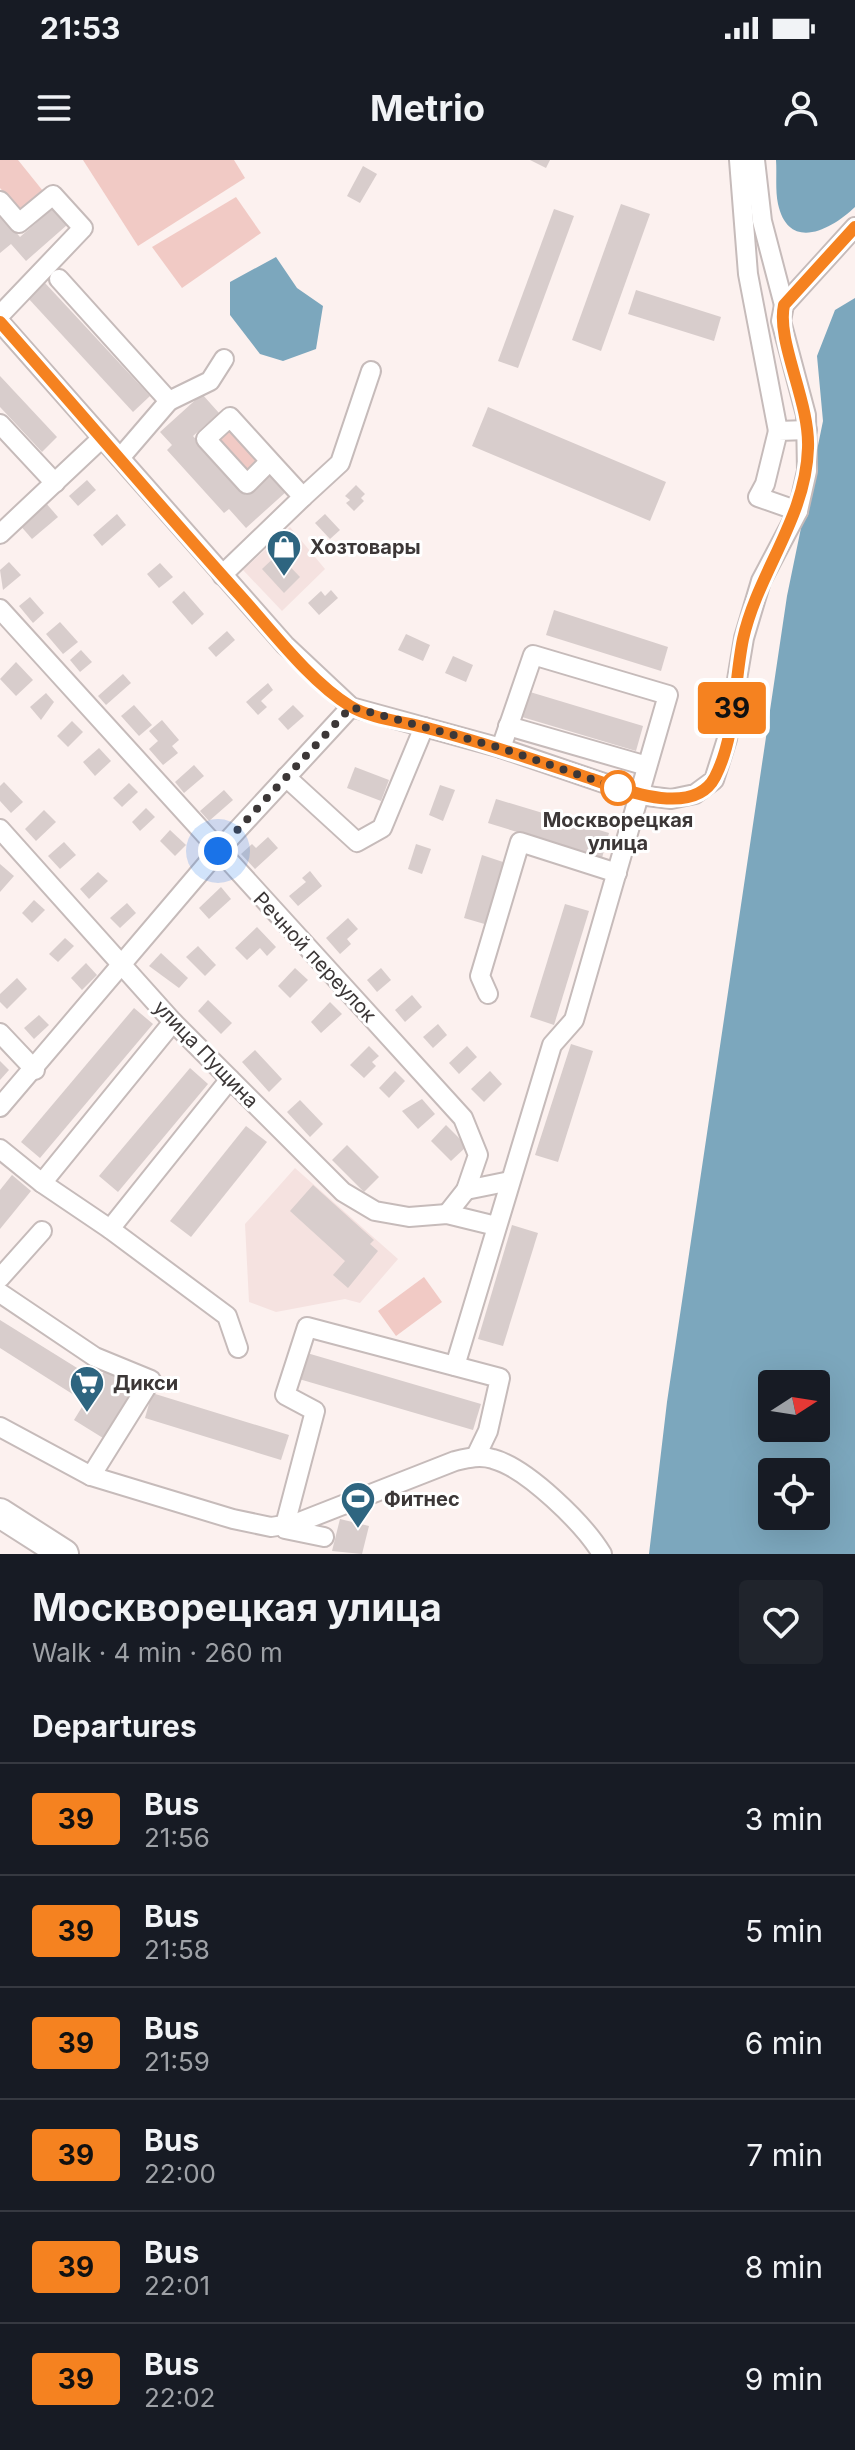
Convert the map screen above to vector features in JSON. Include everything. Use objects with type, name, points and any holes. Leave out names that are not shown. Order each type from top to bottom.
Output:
[{"type":"highway","points":[[0,1513],[64,1554]]},
{"type":"street","points":[[739,160],[748,274],[778,431],[758,497],[798,511]]},
{"type":"street","points":[[0,322],[285,645],[351,707],[501,748],[639,795],[671,799],[695,794],[714,780],[727,739],[744,638],[761,581],[798,511],[807,471],[807,430],[801,389],[781,321],[784,305],[762,221],[755,160]]},
{"type":"street","points":[[0,201],[19,223],[53,195],[83,228],[0,315]]},
{"type":"street","points":[[784,305],[855,227]]},
{"type":"street","points":[[59,279],[169,401]]},
{"type":"street","points":[[120,458],[169,401],[210,381],[224,359]]},
{"type":"street","points":[[222,575],[340,463],[371,371]]},
{"type":"street","points":[[0,424],[55,483]]},
{"type":"street","points":[[778,431],[807,430]]},
{"type":"street","points":[[0,534],[102,438]]},
{"type":"street","points":[[270,461],[303,497]]},
{"type":"street","name":"Речной переулок","points":[[0,609],[463,1118],[478,1155],[466,1190],[447,1214]]},
{"type":"street","points":[[455,1366],[552,1045],[574,1020],[668,695],[533,655],[501,748]]},
{"type":"street","points":[[0,1107],[35,1070],[218,851],[351,707]]},
{"type":"street","points":[[508,726],[647,766]]},
{"type":"street","points":[[286,777],[357,842],[382,828],[424,727]]},
{"type":"street","name":"улица Пущина","points":[[0,829],[173,1022],[343,1192],[375,1211],[409,1217],[447,1214],[496,1226]]},
{"type":"street","points":[[488,994],[480,976],[520,842],[617,873]]},
{"type":"street","points":[[42,1183],[173,1022]]},
{"type":"street","points":[[0,1033],[35,1070]]},
{"type":"street","points":[[110,1229],[230,1079]]},
{"type":"street","points":[[0,1149],[42,1183],[227,1316],[238,1348]]},
{"type":"street","points":[[466,1190],[510,1181]]},
{"type":"street","points":[[0,1278],[42,1231]]},
{"type":"street","points":[[0,1293],[95,1357],[151,1380],[91,1476]]},
{"type":"street","points":[[278,1526],[315,1411],[285,1395],[307,1327],[500,1378],[488,1431],[476,1456]]},
{"type":"street","points":[[0,1427],[91,1476],[233,1519],[324,1537]]},
{"type":"street","points":[[278,1526],[297,1523],[455,1461],[476,1456],[496,1459],[525,1478],[577,1520],[602,1554]]},
{"type":"shaded area","points":[[0,160],[18,160],[43,191],[20,212],[0,188]]},
{"type":"shaded area","points":[[83,160],[234,160],[245,178],[138,246]]},
{"type":"shaded area","points":[[236,197],[261,233],[182,288],[152,247]]},
{"type":"shaded area","points":[[230,428],[261,464],[246,478],[214,441]]},
{"type":"shaded area","points":[[290,527],[325,569],[282,611],[243,570]]},
{"type":"shaded area","points":[[295,1168],[398,1259],[360,1303],[345,1299],[276,1312],[249,1302],[245,1224]]},
{"type":"shaded area","points":[[424,1277],[442,1302],[396,1336],[378,1311]]},
{"type":"water","points":[[776,160],[855,160],[855,207],[823,229],[801,232],[791,228],[778,204]]},
{"type":"water","points":[[276,257],[297,288],[323,306],[316,349],[283,361],[260,354],[230,315],[230,282]]},
{"type":"water","points":[[855,298],[855,1554],[649,1554],[667,1402],[787,596],[823,421],[817,356],[835,310]]},
{"type":"building","points":[[530,160],[550,160],[546,168]]},
{"type":"building","points":[[363,166],[377,174],[360,203],[347,196]]},
{"type":"building","points":[[621,204],[650,214],[601,351],[572,340]]},
{"type":"building","points":[[52,209],[67,225],[26,261],[11,244],[0,253],[0,214],[20,237]]},
{"type":"building","points":[[554,209],[574,216],[518,368],[498,361]]},
{"type":"building","points":[[45,283],[150,396],[133,412],[28,298]]},
{"type":"building","points":[[636,290],[721,317],[714,341],[628,314]]},
{"type":"building","points":[[0,376],[57,437],[42,452],[0,407]]},
{"type":"building","points":[[202,394],[219,413],[193,436],[246,495],[271,473],[287,491],[246,528],[229,509],[224,513],[167,450],[172,445],[160,432]]},
{"type":"building","points":[[488,407],[666,482],[650,521],[472,446]]},
{"type":"building","points":[[87,480],[96,490],[78,506],[69,496]]},
{"type":"building","points":[[356,485],[365,494],[361,498],[364,501],[354,511],[346,503],[350,500],[345,496]]},
{"type":"building","points":[[45,502],[58,517],[32,539],[19,524]]},
{"type":"building","points":[[117,514],[126,525],[102,546],[93,535]]},
{"type":"building","points":[[325,514],[340,530],[330,539],[315,523]]},
{"type":"building","points":[[278,554],[300,577],[284,593],[262,569]]},
{"type":"building","points":[[9,562],[21,575],[3,590],[0,570]]},
{"type":"building","points":[[160,563],[173,577],[159,588],[147,574]]},
{"type":"building","points":[[331,590],[338,598],[319,615],[308,603],[321,591],[325,596]]},
{"type":"building","points":[[184,591],[204,614],[192,625],[172,602]]},
{"type":"building","points":[[30,597],[44,613],[33,623],[19,606]]},
{"type":"building","points":[[554,610],[668,647],[661,671],[546,635]]},
{"type":"building","points":[[60,622],[78,642],[63,654],[46,634]]},
{"type":"building","points":[[227,631],[235,640],[216,657],[208,648]]},
{"type":"building","points":[[406,634],[430,645],[423,661],[398,650]]},
{"type":"building","points":[[81,650],[92,662],[80,672],[70,660]]},
{"type":"building","points":[[453,656],[473,665],[466,682],[445,673]]},
{"type":"building","points":[[16,662],[33,680],[16,696],[0,679]]},
{"type":"building","points":[[123,674],[131,683],[106,705],[98,696]]},
{"type":"building","points":[[268,683],[273,690],[261,701],[267,707],[258,715],[246,702]]},
{"type":"building","points":[[530,692],[643,726],[636,751],[522,717]]},
{"type":"building","points":[[46,693],[54,702],[41,720],[30,707]]},
{"type":"building","points":[[134,705],[152,725],[139,736],[121,716]]},
{"type":"building","points":[[293,705],[304,716],[288,730],[278,719]]},
{"type":"building","points":[[162,720],[179,740],[172,746],[178,753],[163,765],[149,749],[158,741],[149,731]]},
{"type":"building","points":[[72,721],[83,732],[68,747],[57,736]]},
{"type":"building","points":[[99,748],[111,761],[95,776],[83,762]]},
{"type":"building","points":[[194,765],[204,776],[184,793],[175,782]]},
{"type":"building","points":[[355,767],[389,780],[381,801],[347,788]]},
{"type":"building","points":[[4,782],[23,802],[11,813],[0,801],[0,786]]},
{"type":"building","points":[[129,783],[138,792],[122,807],[113,798]]},
{"type":"building","points":[[440,785],[455,790],[443,821],[429,815]]},
{"type":"building","points":[[224,790],[233,800],[209,821],[200,811]]},
{"type":"building","points":[[496,799],[609,833],[602,858],[488,823]]},
{"type":"building","points":[[146,808],[155,817],[140,831],[132,822]]},
{"type":"building","points":[[44,810],[56,822],[36,841],[25,829]]},
{"type":"building","points":[[170,830],[186,845],[175,856],[160,841]]},
{"type":"building","points":[[268,837],[278,848],[255,869],[241,854],[252,844],[256,848]]},
{"type":"building","points":[[64,842],[76,855],[60,869],[48,856]]},
{"type":"building","points":[[416,844],[431,849],[422,874],[408,869]]},
{"type":"building","points":[[482,855],[506,863],[488,925],[464,918]]},
{"type":"building","points":[[0,864],[14,876],[0,892]]},
{"type":"building","points":[[310,871],[322,886],[298,906],[289,896],[306,882],[302,878]]},
{"type":"building","points":[[98,872],[108,881],[89,899],[80,889]]},
{"type":"building","points":[[221,887],[231,899],[209,919],[199,908]]},
{"type":"building","points":[[34,900],[45,910],[32,923],[22,913]]},
{"type":"building","points":[[127,903],[136,913],[120,928],[110,918]]},
{"type":"building","points":[[565,904],[589,911],[554,1025],[530,1017]]},
{"type":"building","points":[[348,918],[358,929],[347,939],[351,944],[340,954],[326,938]]},
{"type":"building","points":[[257,927],[276,947],[267,956],[260,948],[247,960],[235,948]]},
{"type":"building","points":[[65,938],[74,946],[58,962],[49,954]]},
{"type":"building","points":[[198,946],[216,965],[205,976],[186,957]]},
{"type":"building","points":[[161,953],[188,978],[179,988],[149,966]]},
{"type":"building","points":[[86,963],[97,975],[82,990],[71,978]]},
{"type":"building","points":[[295,968],[308,980],[290,998],[278,986]]},
{"type":"building","points":[[381,968],[391,980],[377,992],[367,980]]},
{"type":"building","points":[[17,978],[27,989],[7,1009],[0,1002],[0,994]]},
{"type":"building","points":[[412,995],[422,1007],[405,1022],[395,1010]]},
{"type":"building","points":[[208,1000],[232,1023],[221,1034],[198,1011]]},
{"type":"building","points":[[330,1002],[342,1014],[321,1033],[311,1022]]},
{"type":"building","points":[[134,1008],[153,1024],[40,1158],[21,1142]]},
{"type":"building","points":[[39,1015],[49,1025],[34,1039],[24,1028]]},
{"type":"building","points":[[438,1024],[447,1035],[433,1048],[423,1037]]},
{"type":"building","points":[[571,1044],[593,1051],[558,1162],[535,1155]]},
{"type":"building","points":[[369,1046],[379,1056],[372,1062],[376,1066],[364,1078],[350,1065]]},
{"type":"building","points":[[467,1046],[477,1057],[459,1074],[449,1063]]},
{"type":"building","points":[[255,1050],[282,1079],[269,1092],[242,1062]]},
{"type":"building","points":[[0,1061],[9,1070],[0,1080]]},
{"type":"building","points":[[190,1068],[208,1084],[118,1192],[99,1176]]},
{"type":"building","points":[[395,1071],[405,1081],[389,1098],[379,1088]]},
{"type":"building","points":[[490,1071],[502,1084],[484,1102],[471,1089]]},
{"type":"building","points":[[422,1099],[435,1114],[418,1129],[402,1111]]},
{"type":"building","points":[[300,1100],[323,1124],[310,1137],[287,1112]]},
{"type":"building","points":[[446,1125],[467,1146],[451,1161],[431,1141]]},
{"type":"building","points":[[246,1126],[267,1142],[191,1237],[170,1221]]},
{"type":"building","points":[[347,1145],[379,1177],[364,1192],[332,1160]]},
{"type":"building","points":[[12,1175],[31,1191],[0,1229],[0,1190]]},
{"type":"building","points":[[313,1185],[374,1240],[370,1244],[378,1251],[348,1288],[333,1275],[345,1261],[290,1211]]},
{"type":"building","points":[[512,1225],[538,1233],[503,1346],[478,1339]]},
{"type":"building","points":[[0,1320],[98,1381],[106,1368],[135,1387],[103,1438],[74,1420],[85,1402],[0,1348]]},
{"type":"building","points":[[307,1353],[481,1404],[473,1430],[299,1379]]},
{"type":"building","points":[[152,1393],[289,1435],[281,1460],[145,1418]]},
{"type":"building","points":[[340,1519],[369,1526],[362,1554],[332,1551]]},
{"type":"bus line","name":"39","points":[[0,322],[285,645],[351,707],[501,748],[639,795],[671,799],[695,794],[714,780],[727,739],[752,609],[761,581],[798,511],[807,471],[808,444],[801,389],[781,321],[784,305],[855,227]]},
{"type":"place","name":"Хозтовары","points":[[284,578]]},
{"type":"place","name":"Москворецкая улица","points":[[618,788]]},
{"type":"place","name":"Дикси","points":[[87,1414]]},
{"type":"place","name":"Фитнес","points":[[358,1530]]},
{"type":"route","points":[[218,851],[351,707],[501,748],[626,791],[618,788]]}]
